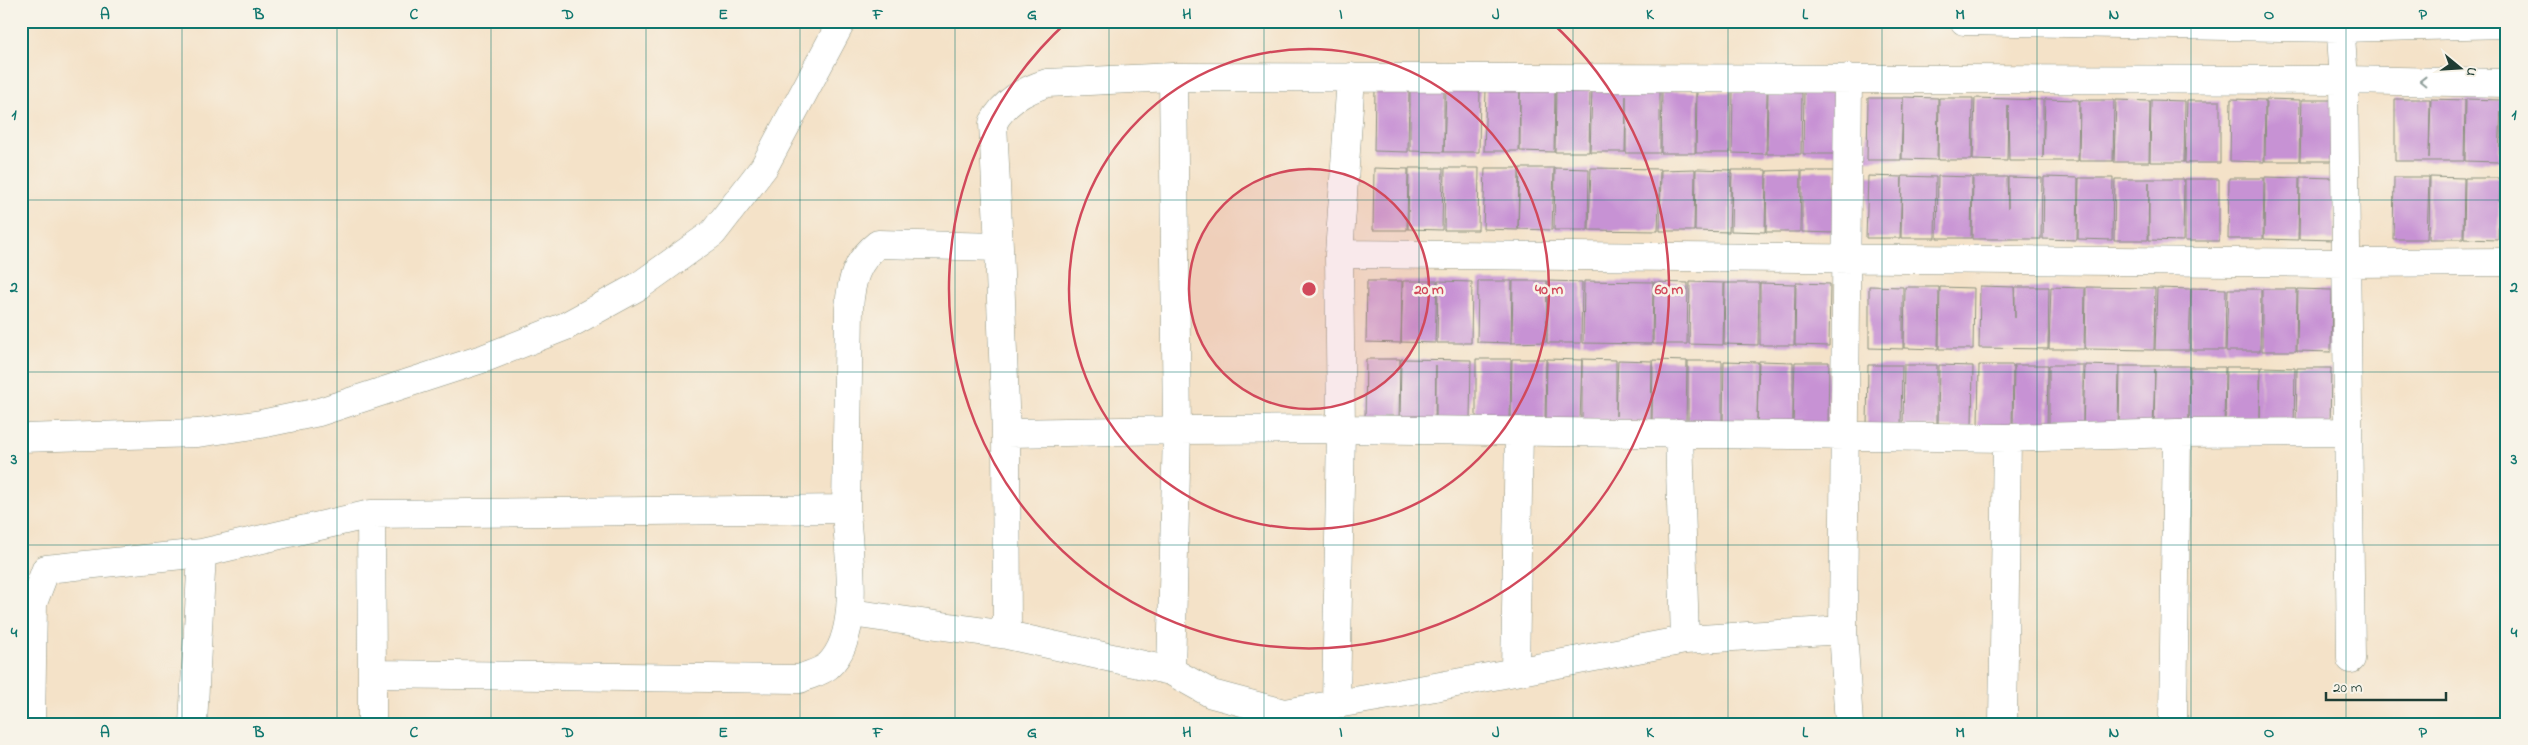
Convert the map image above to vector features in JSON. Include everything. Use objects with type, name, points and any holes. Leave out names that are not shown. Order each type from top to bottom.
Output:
[{"type":"street","points":[[21,438],[198,433],[261,424],[318,412],[467,364],[566,326],[639,286],[713,233],[764,167],[842,21]]},
{"type":"street","points":[[1964,21],[2507,24]]},
{"type":"street","points":[[2340,24],[2344,80],[2351,659]]},
{"type":"street","points":[[1006,635],[1006,433],[994,123],[1002,107],[1031,88],[1047,83],[1173,77],[1351,76],[2344,80],[2507,83]]},
{"type":"street","points":[[1336,704],[1341,429],[1339,254],[1351,76]]},
{"type":"street","points":[[1171,671],[1178,430],[1173,77]]},
{"type":"street","points":[[1848,78],[1848,258],[1844,436],[1843,630],[1849,724]]},
{"type":"street","points":[[372,674],[800,678],[827,667],[843,646],[851,613],[846,509],[849,308],[851,284],[858,264],[878,244],[999,247]]},
{"type":"street","points":[[1339,254],[2346,263],[2507,262]]},
{"type":"street","points":[[1006,433],[1341,429],[2007,438],[2177,433],[2347,432]]},
{"type":"street","points":[[1515,671],[1519,431]]},
{"type":"street","points":[[1679,433],[1685,640]]},
{"type":"street","points":[[2173,720],[2177,433]]},
{"type":"street","points":[[2003,724],[2007,438]]},
{"type":"street","points":[[31,724],[33,603],[46,568],[202,553],[371,514],[846,509]]},
{"type":"street","points":[[371,514],[372,724]]},
{"type":"street","points":[[193,724],[202,553]]},
{"type":"street","points":[[851,613],[1006,635],[1171,671],[1212,694],[1284,713],[1685,640],[1843,630]]},
{"type":"building","points":[[1375,89],[1409,90],[1408,152],[1374,151]]},
{"type":"building","points":[[1410,90],[1444,90],[1444,152],[1410,151]]},
{"type":"building","points":[[1446,90],[1480,90],[1479,152],[1444,152]]},
{"type":"building","points":[[1486,90],[1520,90],[1519,151],[1484,151]]},
{"type":"building","points":[[1520,90],[1555,90],[1554,152],[1520,151]]},
{"type":"building","points":[[1556,90],[1590,90],[1589,152],[1555,152]]},
{"type":"building","points":[[1592,90],[1660,91],[1660,153],[1626,153],[1626,96],[1625,152],[1590,152]]},
{"type":"building","points":[[1662,91],[1696,92],[1695,153],[1661,153]]},
{"type":"building","points":[[1697,91],[1731,92],[1730,153],[1696,153]]},
{"type":"building","points":[[1733,92],[1767,92],[1766,154],[1732,153]]},
{"type":"building","points":[[1768,92],[1802,93],[1801,154],[1767,154]]},
{"type":"building","points":[[1804,92],[1838,93],[1837,154],[1803,154]]},
{"type":"building","points":[[1903,97],[1938,98],[1937,160],[1902,159]]},
{"type":"building","points":[[1868,98],[1903,98],[1901,160],[1867,160]]},
{"type":"building","points":[[1939,98],[1973,98],[1972,160],[1938,160]]},
{"type":"building","points":[[1975,98],[2043,100],[2043,158],[2045,99],[2079,100],[2078,161],[2009,161],[2008,105],[2007,161],[1973,160]]},
{"type":"building","points":[[2231,99],[2265,100],[2264,162],[2230,161]]},
{"type":"building","points":[[2266,99],[2300,100],[2299,161],[2265,161]]},
{"type":"building","points":[[2395,99],[2430,99],[2429,158],[2431,99],[2465,100],[2464,161],[2395,161]]},
{"type":"building","points":[[2466,99],[2501,100],[2499,162],[2465,161]]},
{"type":"building","points":[[2080,100],[2114,100],[2113,161],[2079,161]]},
{"type":"building","points":[[2116,100],[2150,101],[2149,162],[2114,162]]},
{"type":"building","points":[[2151,100],[2185,101],[2184,162],[2150,162]]},
{"type":"building","points":[[2302,100],[2335,100],[2335,161],[2300,161]]},
{"type":"building","points":[[2502,100],[2507,100],[2507,162],[2501,162]]},
{"type":"building","points":[[2187,101],[2220,101],[2220,163],[2185,163]]},
{"type":"building","points":[[1374,168],[1408,169],[1407,230],[1373,230]]},
{"type":"building","points":[[1409,168],[1443,168],[1442,230],[1408,229]]},
{"type":"building","points":[[1445,168],[1479,168],[1478,230],[1444,230]]},
{"type":"building","points":[[1485,168],[1519,168],[1518,230],[1483,229]]},
{"type":"building","points":[[1520,168],[1554,168],[1552,230],[1518,229]]},
{"type":"building","points":[[1555,168],[1589,169],[1588,230],[1554,230]]},
{"type":"building","points":[[1591,168],[1660,169],[1658,231],[1589,230]]},
{"type":"building","points":[[1695,169],[1694,231],[1660,231],[1661,170]]},
{"type":"building","points":[[1696,169],[1731,170],[1729,232],[1695,231]]},
{"type":"building","points":[[1732,170],[1766,170],[1765,232],[1731,231]]},
{"type":"building","points":[[1801,170],[1800,232],[1766,232],[1767,171]]},
{"type":"building","points":[[1802,171],[1836,171],[1836,233],[1802,232]]},
{"type":"building","points":[[1868,176],[1902,177],[1900,238],[1866,238]]},
{"type":"building","points":[[1902,176],[1936,177],[1935,238],[1901,238]]},
{"type":"building","points":[[1938,176],[1972,177],[1971,238],[1937,238]]},
{"type":"building","points":[[1973,177],[2007,177],[2008,208],[2008,177],[2042,178],[2041,239],[1972,239]]},
{"type":"building","points":[[2044,177],[2078,178],[2077,240],[2043,239]]},
{"type":"building","points":[[2265,177],[2299,178],[2298,240],[2264,239]]},
{"type":"building","points":[[2300,177],[2334,178],[2334,240],[2299,239]]},
{"type":"building","points":[[2394,177],[2429,177],[2427,239],[2393,239]]},
{"type":"building","points":[[2430,177],[2464,178],[2463,239],[2429,239]]},
{"type":"building","points":[[2079,178],[2113,178],[2112,240],[2078,239]]},
{"type":"building","points":[[2229,178],[2264,178],[2263,239],[2228,239]]},
{"type":"building","points":[[2465,178],[2500,178],[2498,240],[2464,239]]},
{"type":"building","points":[[2501,178],[2507,178],[2507,240],[2500,240]]},
{"type":"building","points":[[2115,179],[2184,179],[2183,241],[2149,240],[2149,182],[2148,240],[2114,240]]},
{"type":"building","points":[[2185,179],[2219,179],[2219,241],[2185,241]]},
{"type":"building","points":[[1367,281],[1402,281],[1401,343],[1366,342]]},
{"type":"building","points":[[1403,281],[1437,281],[1435,343],[1401,342]]},
{"type":"building","points":[[1438,281],[1472,282],[1471,343],[1437,343]]},
{"type":"building","points":[[1478,281],[1512,281],[1511,343],[1477,342]]},
{"type":"building","points":[[1513,281],[1547,281],[1546,342],[1512,343]]},
{"type":"building","points":[[1548,281],[1582,282],[1581,343],[1547,343]]},
{"type":"building","points":[[1584,281],[1653,282],[1652,344],[1583,343]]},
{"type":"building","points":[[1654,282],[1688,283],[1687,344],[1653,344]]},
{"type":"building","points":[[1690,282],[1724,283],[1723,345],[1689,344]]},
{"type":"building","points":[[1725,283],[1759,283],[1758,345],[1724,344]]},
{"type":"building","points":[[1760,283],[1795,284],[1794,345],[1760,345]]},
{"type":"building","points":[[1796,283],[1830,284],[1829,346],[1795,345]]},
{"type":"building","points":[[1869,286],[1903,287],[1903,349],[1869,348]]},
{"type":"building","points":[[1980,286],[2014,287],[2015,318],[2015,287],[2049,287],[2048,349],[1979,348]]},
{"type":"building","points":[[1905,287],[1939,287],[1938,349],[1904,348]]},
{"type":"building","points":[[1940,287],[1974,288],[1973,349],[1939,349]]},
{"type":"building","points":[[2051,287],[2085,288],[2084,349],[2049,349]]},
{"type":"building","points":[[2086,287],[2155,288],[2154,350],[2085,349]]},
{"type":"building","points":[[2157,288],[2191,289],[2189,350],[2155,350]]},
{"type":"building","points":[[2191,288],[2226,289],[2225,350],[2191,350]]},
{"type":"building","points":[[2228,289],[2261,289],[2260,351],[2226,351]]},
{"type":"building","points":[[2262,289],[2297,289],[2296,351],[2262,351]]},
{"type":"building","points":[[2298,289],[2332,290],[2331,352],[2297,351]]},
{"type":"building","points":[[1366,359],[1400,359],[1399,421],[1365,421]]},
{"type":"building","points":[[1401,359],[1471,360],[1470,421],[1436,421],[1436,365],[1435,421],[1400,421]]},
{"type":"building","points":[[1476,359],[1511,359],[1510,421],[1476,420]]},
{"type":"building","points":[[1512,359],[1546,359],[1545,421],[1511,421]]},
{"type":"building","points":[[1547,359],[1582,360],[1580,421],[1546,421]]},
{"type":"building","points":[[1582,359],[1616,360],[1616,416],[1618,360],[1652,361],[1651,422],[1582,421]]},
{"type":"building","points":[[1653,360],[1687,361],[1686,422],[1652,422]]},
{"type":"building","points":[[1688,361],[1722,361],[1722,423],[1688,422]]},
{"type":"building","points":[[1724,361],[1758,362],[1757,420],[1759,361],[1793,362],[1793,420],[1795,362],[1829,362],[1828,424],[1723,423]]},
{"type":"building","points":[[1868,365],[1902,365],[1901,427],[1867,427]]},
{"type":"building","points":[[1904,365],[1937,365],[1937,427],[1903,427]]},
{"type":"building","points":[[1939,365],[1973,366],[1972,427],[1938,427]]},
{"type":"building","points":[[1979,365],[2013,365],[2012,427],[1978,426]]},
{"type":"building","points":[[2014,365],[2048,365],[2047,427],[2013,427]]},
{"type":"building","points":[[2049,365],[2083,365],[2083,427],[2049,427]]},
{"type":"building","points":[[2085,365],[2119,366],[2118,428],[2083,427]]},
{"type":"building","points":[[2120,366],[2189,366],[2189,428],[2154,428],[2155,369],[2153,428],[2119,427]]},
{"type":"building","points":[[2190,367],[2225,367],[2224,429],[2189,428]]},
{"type":"building","points":[[2226,367],[2260,367],[2260,423],[2261,367],[2295,368],[2294,429],[2225,429]]},
{"type":"building","points":[[2297,368],[2331,368],[2330,430],[2296,429]]}]
